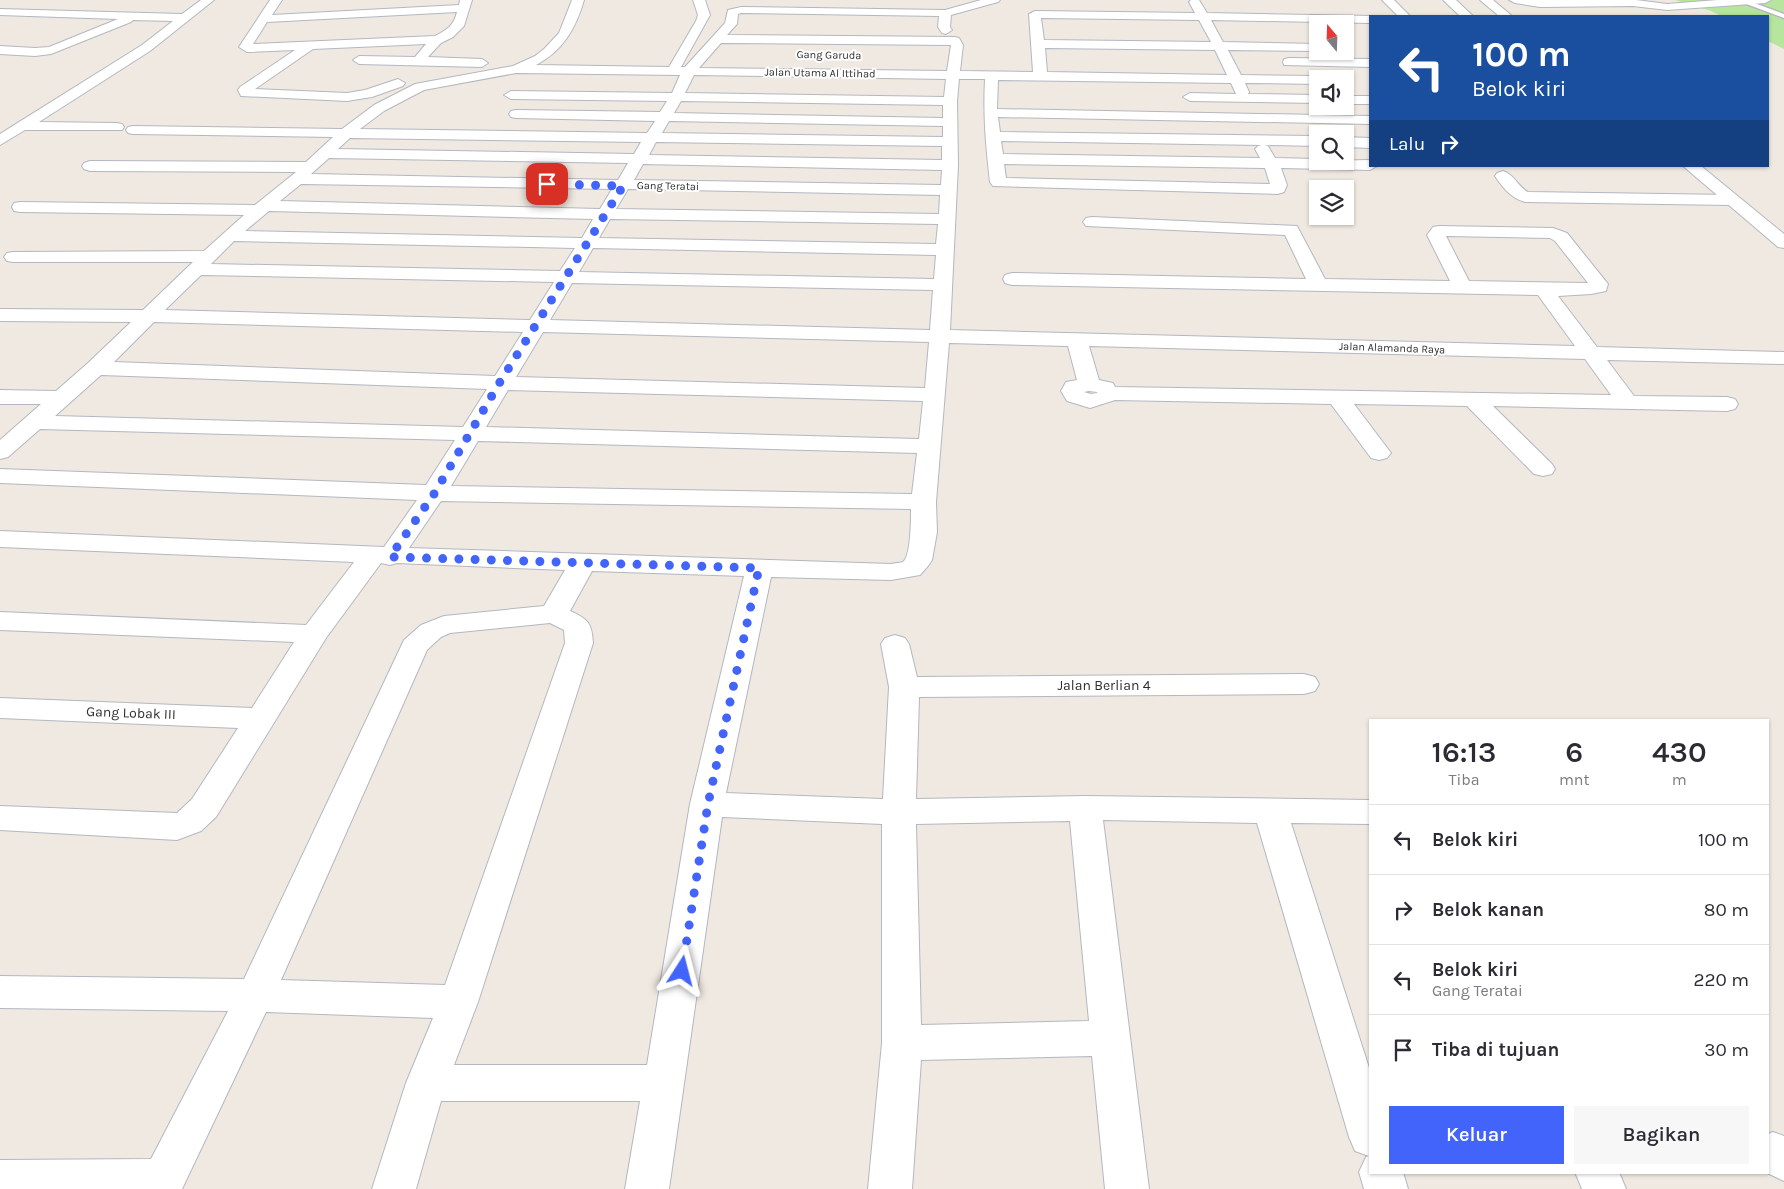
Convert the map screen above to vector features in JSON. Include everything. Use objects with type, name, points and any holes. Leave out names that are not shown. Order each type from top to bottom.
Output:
[{"type":"street","points":[[276,0],[245,47],[309,53],[437,40]]},
{"type":"street","points":[[0,452],[96,368],[229,236],[347,132],[379,108],[420,87],[516,69],[529,65],[547,55],[570,27],[578,0]]},
{"type":"street","points":[[673,71],[702,21],[704,15],[699,0]]},
{"type":"street","points":[[851,12],[857,0]]},
{"type":"street","points":[[875,0],[953,12]]},
{"type":"street","points":[[728,35],[731,13],[737,10],[953,12],[989,0]]},
{"type":"street","points":[[1087,0],[1091,15]]},
{"type":"street","points":[[0,818],[177,827],[189,822],[204,808],[314,634],[434,494],[500,382],[623,186],[677,96],[689,71],[704,53],[728,35],[949,52],[986,76],[996,94],[990,113],[992,136],[998,182],[1004,184],[1278,189],[1279,179],[1259,140],[1236,79],[1219,46],[1205,31],[1203,16],[1195,0]]},
{"type":"street","points":[[1388,0],[1403,15]]},
{"type":"street","points":[[1449,0],[1465,15]]},
{"type":"street","points":[[1486,0],[1505,15]]},
{"type":"street","points":[[1515,0],[1540,4],[1633,3],[1664,7],[1765,0]]},
{"type":"street","points":[[185,3],[205,2]]},
{"type":"street","points":[[0,140],[146,48],[205,2]]},
{"type":"street","points":[[0,21],[45,3]]},
{"type":"street","points":[[263,19],[465,4],[460,23],[456,28],[437,40],[418,61]]},
{"type":"street","points":[[82,14],[105,5]]},
{"type":"street","points":[[1328,6],[1336,15]]},
{"type":"street","points":[[0,12],[82,14],[132,18],[185,18]]},
{"type":"street","points":[[0,539],[583,563],[891,572],[911,570],[919,560],[924,532],[924,502],[944,285],[950,165],[949,52],[953,12]]},
{"type":"street","points":[[1040,76],[1045,58],[1038,44],[1042,28],[1035,14],[1203,16],[1266,13],[1309,16]]},
{"type":"street","points":[[0,50],[46,51],[88,37],[132,18]]},
{"type":"street","points":[[1354,18],[1369,19]]},
{"type":"street","points":[[1205,31],[1229,31]]},
{"type":"street","points":[[58,36],[88,37]]},
{"type":"street","points":[[1038,44],[1309,47]]},
{"type":"street","name":"Jalan Utama Al Ittihad","points":[[516,69],[689,71],[949,52]]},
{"type":"street","points":[[309,53],[290,59],[245,92],[250,94],[347,97],[367,94],[412,79],[483,64],[348,60]]},
{"type":"street","points":[[1208,61],[1247,62]]},
{"type":"street","points":[[1275,62],[1369,63]]},
{"type":"street","points":[[986,76],[1309,80]]},
{"type":"street","points":[[511,95],[950,101]]},
{"type":"street","points":[[1176,97],[1309,99]]},
{"type":"street","points":[[1354,100],[1369,100]]},
{"type":"street","points":[[990,113],[1369,120]]},
{"type":"street","points":[[516,114],[664,116],[949,132]]},
{"type":"street","points":[[21,126],[117,127]]},
{"type":"street","points":[[133,130],[652,137],[949,132]]},
{"type":"street","points":[[992,136],[1309,141]]},
{"type":"street","points":[[1354,142],[1369,143]]},
{"type":"street","points":[[324,153],[950,165]]},
{"type":"street","points":[[996,159],[1369,165]]},
{"type":"street","name":"Gang Teratai","points":[[90,166],[623,186],[948,190]]},
{"type":"street","points":[[1692,167],[1783,242]]},
{"type":"street","points":[[1503,176],[1518,194],[1525,197],[1731,200]]},
{"type":"street","points":[[20,207],[260,208],[947,219]]},
{"type":"street","points":[[1092,222],[1291,230],[1318,284]]},
{"type":"street","points":[[1012,279],[1318,284],[1463,287],[1590,289],[1597,288],[1599,284],[1561,237],[1553,234],[1439,231],[1436,235],[1463,287]]},
{"type":"street","points":[[229,236],[945,250]]},
{"type":"street","points":[[13,257],[567,277],[944,285]]},
{"type":"street","points":[[1543,288],[1628,403]]},
{"type":"street","name":"Jalan Alamanda Raya","points":[[0,315],[149,316],[1784,358]]},
{"type":"street","points":[[1077,340],[1098,388],[1337,397],[1727,404]]},
{"type":"street","points":[[96,368],[935,395]]},
{"type":"street","points":[[0,397],[60,398]]},
{"type":"street","points":[[1337,397],[1379,453]]},
{"type":"street","points":[[1474,400],[1543,469]]},
{"type":"street","points":[[34,422],[930,446]]},
{"type":"street","points":[[0,476],[434,494],[924,502]]},
{"type":"street","points":[[554,614],[583,563]]},
{"type":"street","points":[[647,1189],[708,804],[759,568]]},
{"type":"street","points":[[0,1181],[161,1184],[255,996],[414,646],[430,631],[444,625],[554,614],[572,622],[578,628],[579,643],[459,1002],[426,1083],[394,1189]]},
{"type":"street","points":[[0,621],[314,634]]},
{"type":"street","points":[[890,1189],[902,1043],[899,812],[904,687],[895,644]]},
{"type":"street","name":"Jalan Berlian 4","points":[[904,687],[1304,684]]},
{"type":"street","name":"Gang Lobak III","points":[[0,708],[261,719]]},
{"type":"street","points":[[708,804],[899,812],[1085,808],[1369,812]]},
{"type":"street","points":[[1085,808],[1127,1189]]},
{"type":"street","points":[[1270,811],[1369,1134]]},
{"type":"street","points":[[0,992],[194,994],[459,1002]]},
{"type":"street","points":[[902,1043],[1109,1038]]},
{"type":"street","points":[[426,1083],[664,1083]]},
{"type":"street","points":[[1382,1174],[1386,1189]]},
{"type":"street","points":[[1597,1174],[1604,1189]]},
{"type":"lane","points":[[1742,1],[1784,16]]},
{"type":"green space","points":[[1675,0],[1784,0],[1784,49],[1769,42],[1769,15],[1719,15]]},
{"type":"route","points":[[547,184],[623,186],[507,374],[500,382],[434,494],[390,557],[759,568],[708,804],[682,971]]}]
